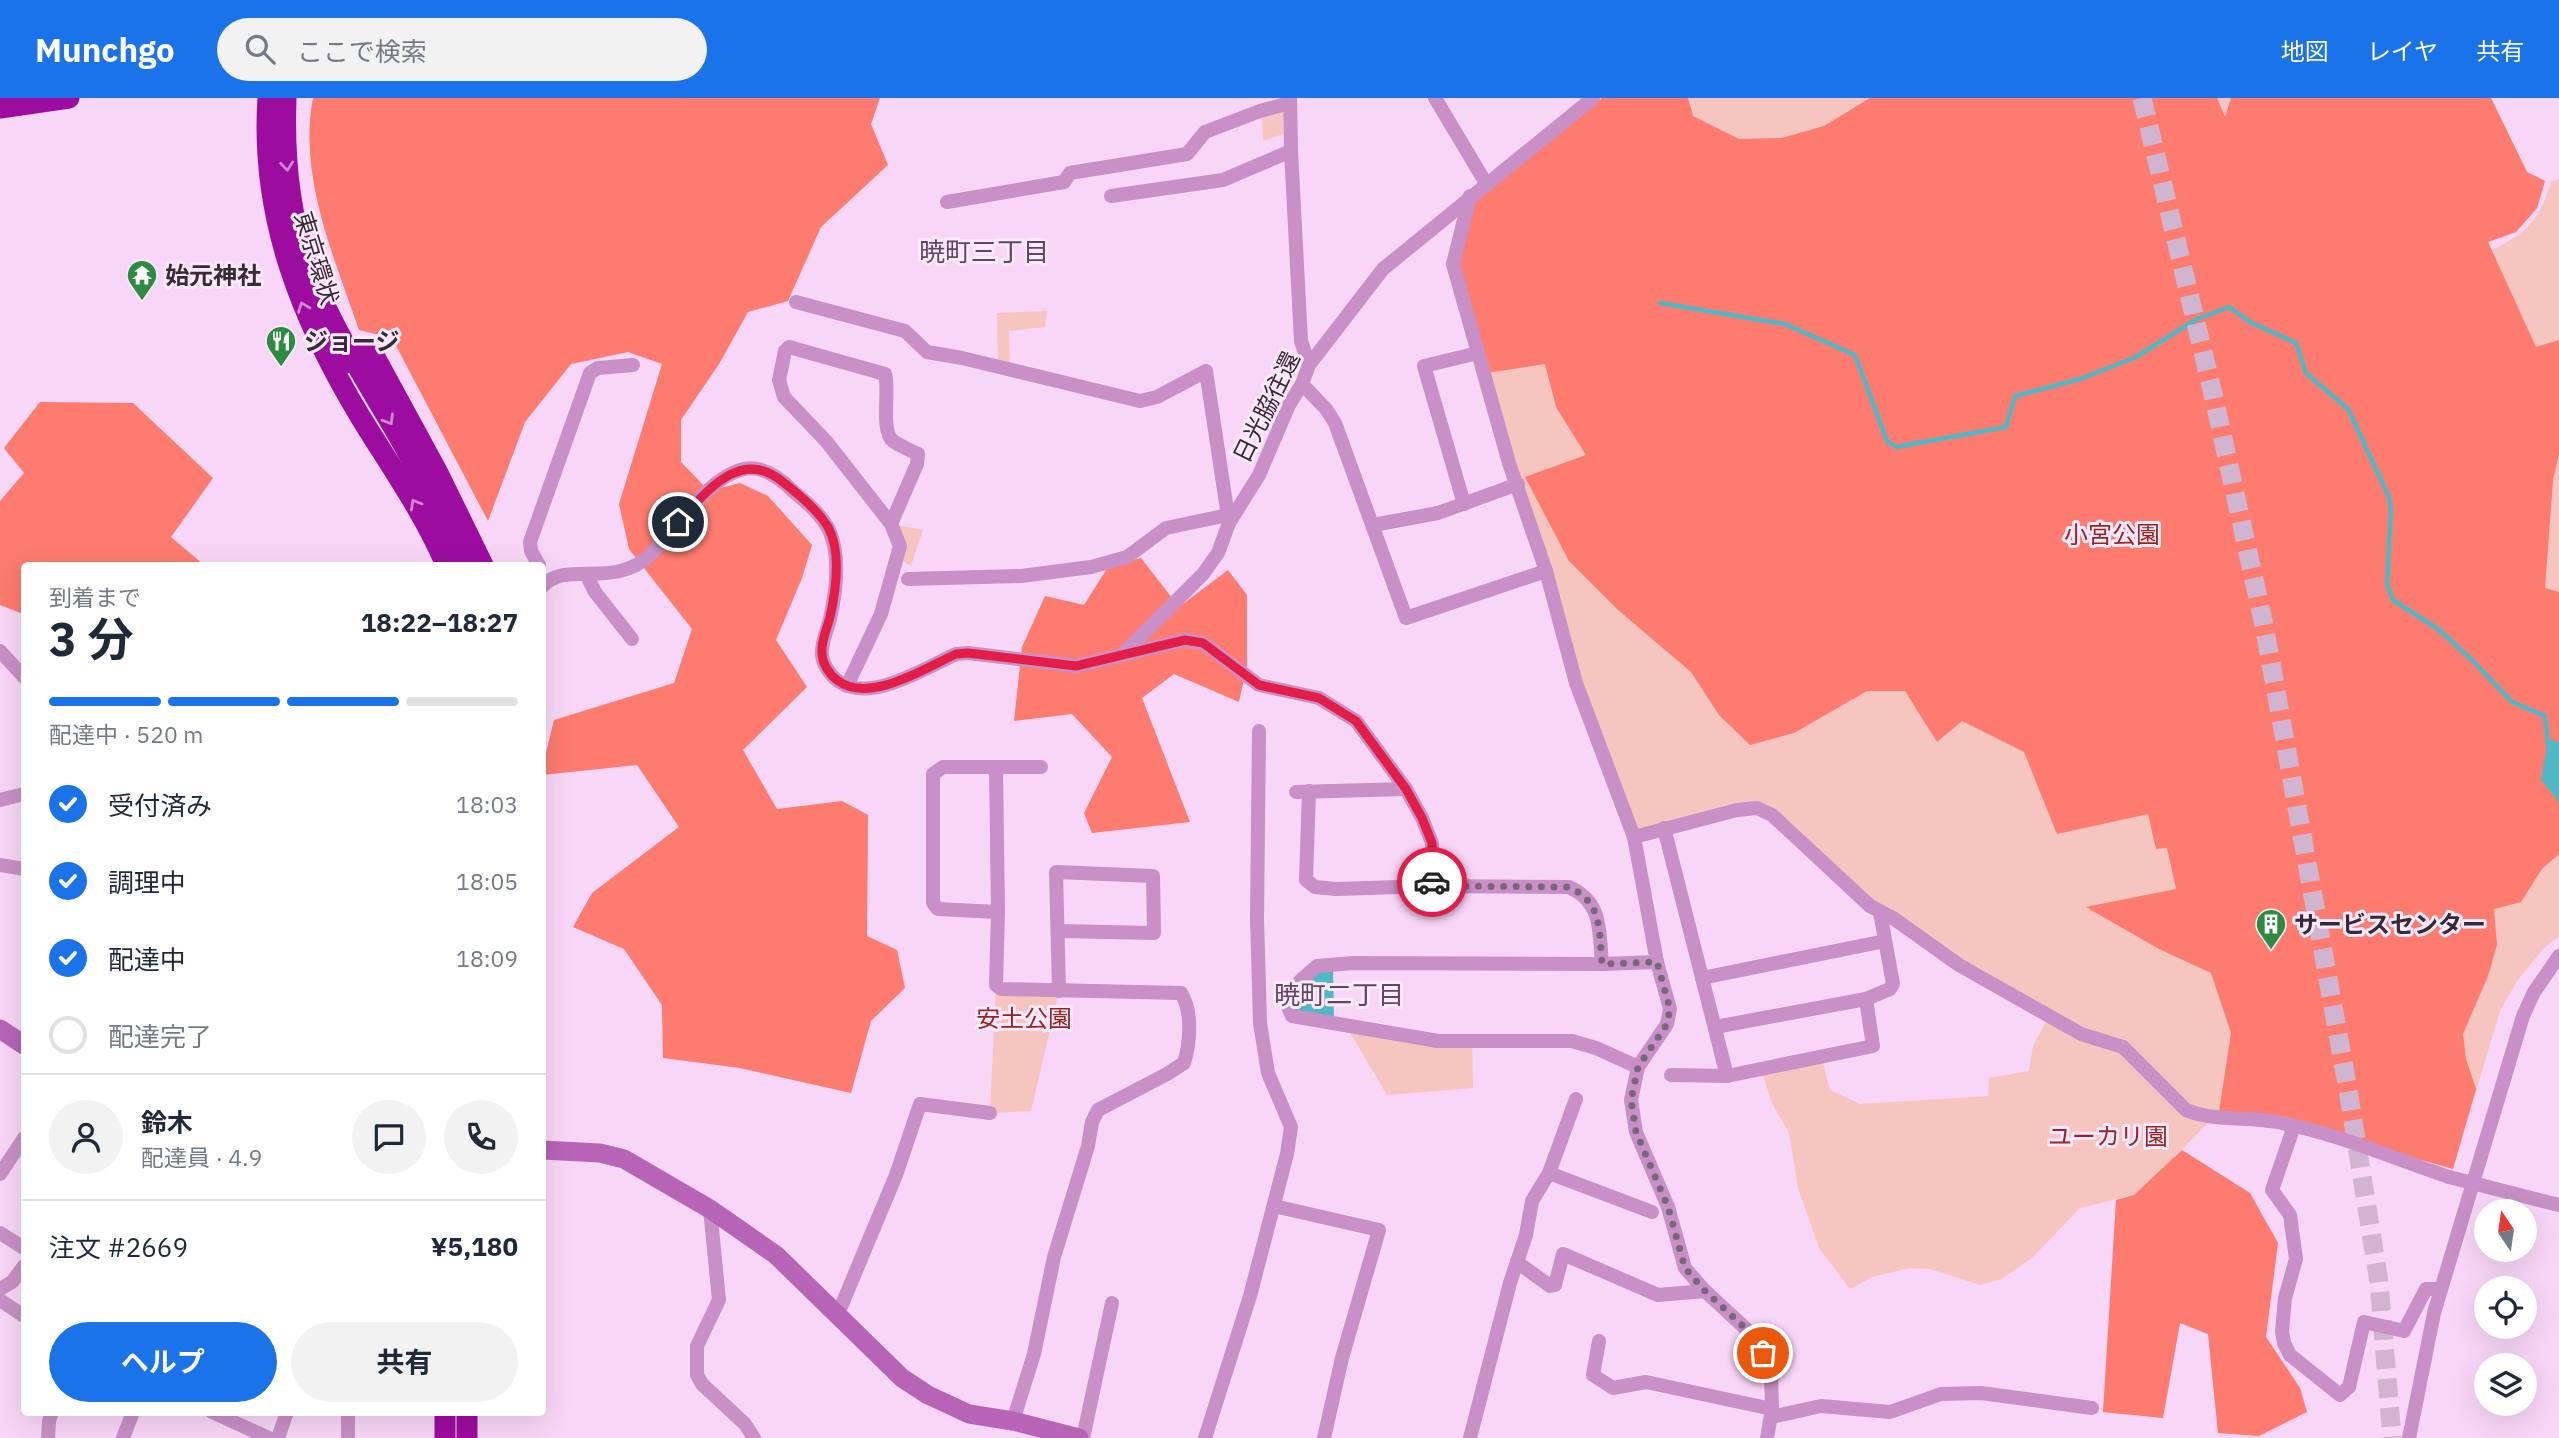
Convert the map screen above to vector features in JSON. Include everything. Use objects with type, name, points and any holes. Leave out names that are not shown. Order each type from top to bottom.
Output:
[{"type":"highway","points":[[0,108],[69,98]]},
{"type":"highway","name":"東京環状","points":[[268,98],[270,176],[282,240],[309,322],[337,377],[411,496],[444,562]]},
{"type":"highway","name":"東京環状","points":[[286,98],[287,163],[299,233],[316,283],[361,374],[413,461],[464,562]]},
{"type":"highway","points":[[337,377],[350,353],[362,351],[373,356],[385,373],[389,386],[438,472],[482,562]]},
{"type":"highway","points":[[337,377],[375,373],[389,386]]},
{"type":"highway","points":[[445,1416],[445,1438]]},
{"type":"highway","points":[[467,1416],[467,1438]]},
{"type":"street","points":[[1435,98],[1487,185],[1593,98]]},
{"type":"street","points":[[947,202],[1063,182],[1070,173],[1187,154],[1205,131],[1290,100],[1301,341],[1310,365]]},
{"type":"street","points":[[1111,196],[1223,180],[1291,151]]},
{"type":"street","name":"日光脇往還","points":[[1114,661],[1203,574],[1218,553],[1229,519],[1259,475],[1289,405],[1310,365],[1383,269],[1470,196],[1487,185]]},
{"type":"street","points":[[1470,196],[1453,264],[1546,571],[1576,683],[1634,837],[1657,962],[1670,1009],[1667,1024],[1638,1067],[1631,1100],[1636,1132],[1668,1207],[1685,1268],[1705,1291],[1756,1338],[1771,1369],[1768,1438]]},
{"type":"street","points":[[796,302],[905,331],[927,352],[1140,401],[1157,397],[1206,371],[1229,519],[1166,528],[1127,557],[1091,567],[1021,576],[908,579]]},
{"type":"street","points":[[847,686],[881,614],[900,546],[891,524],[826,441],[784,397],[779,380],[785,351],[789,347],[885,374],[886,433],[892,440],[918,454],[917,464],[891,524]]},
{"type":"street","points":[[1464,503],[1424,366],[1478,353]]},
{"type":"street","points":[[537,562],[531,551],[530,542],[590,373],[598,368],[633,365]]},
{"type":"street","points":[[1302,384],[1326,409],[1335,423],[1406,618],[1546,571]]},
{"type":"street","points":[[546,579],[564,574],[624,571],[648,557],[710,489],[725,477],[739,469],[757,468],[776,475],[812,507],[828,527],[832,537],[835,550],[835,592],[822,641],[822,656],[827,670],[837,681],[847,686],[869,690],[886,686],[956,654],[968,653],[1076,666],[1114,661],[1185,640],[1203,643],[1259,690],[1319,698],[1356,721],[1406,789],[1422,818],[1432,843],[1432,886]]},
{"type":"street","points":[[1373,525],[1438,513],[1518,484]]},
{"type":"street","points":[[586,574],[595,592],[632,639]]},
{"type":"street","points":[[0,650],[21,674]]},
{"type":"street","points":[[1205,1438],[1250,1296],[1292,1127],[1268,1073],[1260,1023],[1257,918],[1259,732]]},
{"type":"street","points":[[998,912],[938,909],[933,903],[933,774],[943,767],[1041,767]]},
{"type":"street","points":[[996,767],[996,985],[1001,989],[1022,991],[1181,993],[1185,999],[1190,1042],[1184,1063],[1098,1110],[1092,1122],[1088,1146],[1054,1257],[1034,1354],[1013,1421]]},
{"type":"street","points":[[1406,789],[1303,792],[1306,880],[1315,887],[1336,889],[1432,886],[1569,887],[1581,892],[1594,908],[1602,964]]},
{"type":"street","points":[[0,800],[21,795]]},
{"type":"street","points":[[1634,837],[1756,807],[1772,815],[1870,906],[1959,965],[2081,1034],[2123,1046],[2186,1110],[2199,1115],[2274,1121],[2294,1126],[2449,1177],[2559,1205]]},
{"type":"street","points":[[1664,828],[1727,1076]]},
{"type":"street","points":[[0,865],[21,868]]},
{"type":"street","points":[[1058,931],[1154,933],[1153,876],[1056,872],[1059,991]]},
{"type":"street","points":[[1715,1027],[1866,999],[1890,989],[1893,984],[1880,912]]},
{"type":"street","points":[[1703,978],[1885,941]]},
{"type":"street","points":[[2409,1438],[2422,1363],[2441,1289],[2523,1016],[2534,992],[2559,957]]},
{"type":"street","points":[[1638,1067],[1594,1052],[1572,1041],[1438,1041],[1292,1016],[1288,999],[1300,981],[1317,966],[1353,963],[1657,962]]},
{"type":"street","points":[[1671,1075],[1727,1076],[1873,1046],[1866,999]]},
{"type":"street","points":[[0,1029],[21,1043]]},
{"type":"street","points":[[1470,1438],[1532,1201],[1549,1173],[1576,1099]]},
{"type":"street","points":[[838,1314],[896,1175],[920,1104],[990,1113]]},
{"type":"street","points":[[2294,1126],[2272,1190],[2290,1215],[2296,1259],[2285,1298],[2282,1331],[2290,1355],[2340,1395],[2349,1387],[2364,1322],[2404,1331],[2426,1289],[2441,1289]]},
{"type":"street","points":[[546,1150],[600,1153],[624,1159],[710,1209],[776,1255],[902,1378],[928,1395],[969,1414],[1013,1421],[1076,1437],[1112,1303]]},
{"type":"street","points":[[0,1174],[19,1158]]},
{"type":"street","points":[[1549,1173],[1652,1212]]},
{"type":"street","points":[[1274,1206],[1379,1230],[1342,1358],[1324,1438]]},
{"type":"street","points":[[710,1209],[719,1300],[697,1346],[697,1375],[702,1384],[745,1424],[754,1438]]},
{"type":"street","points":[[0,1233],[21,1246]]},
{"type":"street","points":[[1517,1262],[1550,1286],[1555,1284],[1563,1254],[1658,1295],[1705,1291]]},
{"type":"street","points":[[0,1289],[12,1282],[21,1270]]},
{"type":"street","points":[[0,1300],[21,1314]]},
{"type":"street","points":[[1599,1341],[1593,1375],[1613,1388],[1646,1382],[1771,1413],[1821,1406],[1890,1412],[1941,1394],[1981,1393],[2092,1408]]},
{"type":"street","points":[[48,1438],[50,1416]]},
{"type":"street","points":[[123,1438],[132,1416]]},
{"type":"street","points":[[221,1416],[269,1438]]},
{"type":"street","points":[[278,1438],[286,1416]]},
{"type":"street","points":[[348,1416],[348,1438]]},
{"type":"green space","points":[[313,98],[880,98],[871,124],[888,165],[821,227],[788,301],[748,312],[719,364],[681,420],[681,462],[709,491],[740,483],[768,496],[812,545],[802,578],[776,640],[807,687],[743,750],[777,809],[842,801],[868,815],[867,936],[897,950],[905,988],[871,1021],[851,1093],[740,1068],[663,1058],[662,1005],[624,949],[573,927],[592,893],[679,827],[637,765],[546,775],[546,753],[554,720],[674,683],[692,629],[629,549],[619,504],[662,364],[628,352],[571,364],[525,422],[488,521],[392,338],[359,330],[321,216],[310,157]]},
{"type":"green space","name":"小宮公園","points":[[1602,98],[2491,98],[2527,172],[2545,181],[2537,208],[2516,232],[2488,242],[2492,250],[2515,237],[2531,223],[2542,206],[2552,181],[2559,179],[2559,936],[2544,948],[2517,981],[2500,1011],[2453,1169],[2262,1114],[2219,1112],[2134,1195],[2080,1208],[2033,1257],[2002,1279],[1980,1285],[1930,1269],[1910,1268],[1872,1277],[1850,1289],[1819,1248],[1798,1188],[1789,1133],[1772,1103],[1763,1076],[1823,1063],[1830,1090],[1860,1104],[1988,1096],[1989,1078],[2029,1071],[2033,1046],[2051,1012],[1929,945],[1757,808],[1634,837],[1593,725],[1494,409],[1471,204]]},
{"type":"green space","name":"小宮公園","points":[[1602,98],[1688,98],[1693,116],[1739,139],[1782,138],[1824,126],[1870,98],[2217,98],[2225,117],[2231,98],[2491,98],[2527,172],[2545,181],[2537,208],[2516,232],[2488,242],[2536,347],[2559,340],[2559,454],[2553,480],[2545,588],[2559,592],[2559,854],[2542,869],[2521,902],[2494,909],[2497,945],[2488,976],[2463,1034],[2466,1059],[2476,1089],[2453,1169],[2262,1114],[2219,1112],[2231,1033],[2211,973],[2159,949],[2086,907],[2176,889],[2167,848],[2156,849],[2148,814],[2057,834],[2024,752],[1962,721],[1937,742],[1905,691],[1867,691],[1794,733],[1750,745],[1719,715],[1691,672],[1617,609],[1569,561],[1525,477],[1586,455],[1556,407],[1545,364],[1480,374],[1453,264],[1471,204]]},
{"type":"green space","points":[[1283,112],[1283,134],[1263,141],[1262,117]]},
{"type":"green space","points":[[1047,311],[1045,327],[1009,331],[1010,369],[998,366],[997,313]]},
{"type":"green space","points":[[40,402],[133,403],[213,478],[171,537],[200,562],[21,562],[21,613],[0,605],[0,501],[24,473],[4,448]]},
{"type":"green space","points":[[891,524],[923,530],[911,566],[898,558]]},
{"type":"green space","points":[[1141,558],[1179,607],[1228,570],[1247,595],[1247,665],[1239,702],[1174,674],[1142,698],[1190,822],[1092,833],[1084,813],[1112,757],[1072,714],[1014,721],[1022,647],[1045,596],[1084,605],[1108,567]]},
{"type":"green space","name":"安土公園","points":[[996,985],[1059,991],[1031,1111],[990,1113]]},
{"type":"green space","points":[[1345,1024],[1472,1042],[1473,1088],[1387,1095]]},
{"type":"green space","points":[[2182,1150],[2250,1193],[2278,1243],[2266,1337],[2300,1388],[2307,1412],[2259,1436],[2218,1433],[2208,1334],[2180,1323],[2163,1418],[2103,1412],[2116,1200],[2134,1195]]},
{"type":"water","points":[[2548,739],[2559,742],[2559,802],[2541,780]]},
{"type":"water","points":[[1333,965],[1334,1022],[1288,1007],[1300,981]]},
{"type":"waterway","points":[[1660,303],[1785,324],[1855,355],[1887,441],[1896,447],[2006,427],[2015,396],[2080,379],[2134,358],[2197,319],[2229,307],[2250,322],[2296,343],[2306,373],[2348,409],[2389,497],[2391,510],[2387,584],[2393,600],[2438,629],[2512,702],[2545,716],[2548,745]]},
{"type":"tunnel","points":[[2142,98],[2214,398],[2264,625],[2347,1084],[2379,1282],[2392,1438]]},
{"type":"way so far","points":[[1432,882],[1432,886],[1569,887],[1581,892],[1594,908],[1602,964],[1657,962],[1670,1009],[1667,1024],[1638,1067],[1631,1100],[1636,1132],[1673,1220],[1685,1268],[1705,1291],[1756,1338],[1763,1353]]},
{"type":"place","name":"始元神社","points":[[142,302]]},
{"type":"place","name":"ジョージ","points":[[281,368]]},
{"type":"place","name":"サービスセンター","points":[[2271,951]]},
{"type":"district","name":"暁町三丁目","points":[[984,251]]},
{"type":"district","name":"暁町二丁目","points":[[1339,994]]},
{"type":"route","points":[[678,522],[710,489],[739,469],[757,468],[776,475],[812,507],[828,527],[835,550],[835,592],[822,641],[822,656],[827,670],[837,681],[852,688],[869,690],[886,686],[956,654],[968,653],[1076,666],[1185,640],[1203,643],[1259,685],[1319,698],[1356,721],[1406,789],[1432,843],[1432,882]]},
{"type":"park label","name":"ユーカリ園","points":[[2108,1136]]}]
